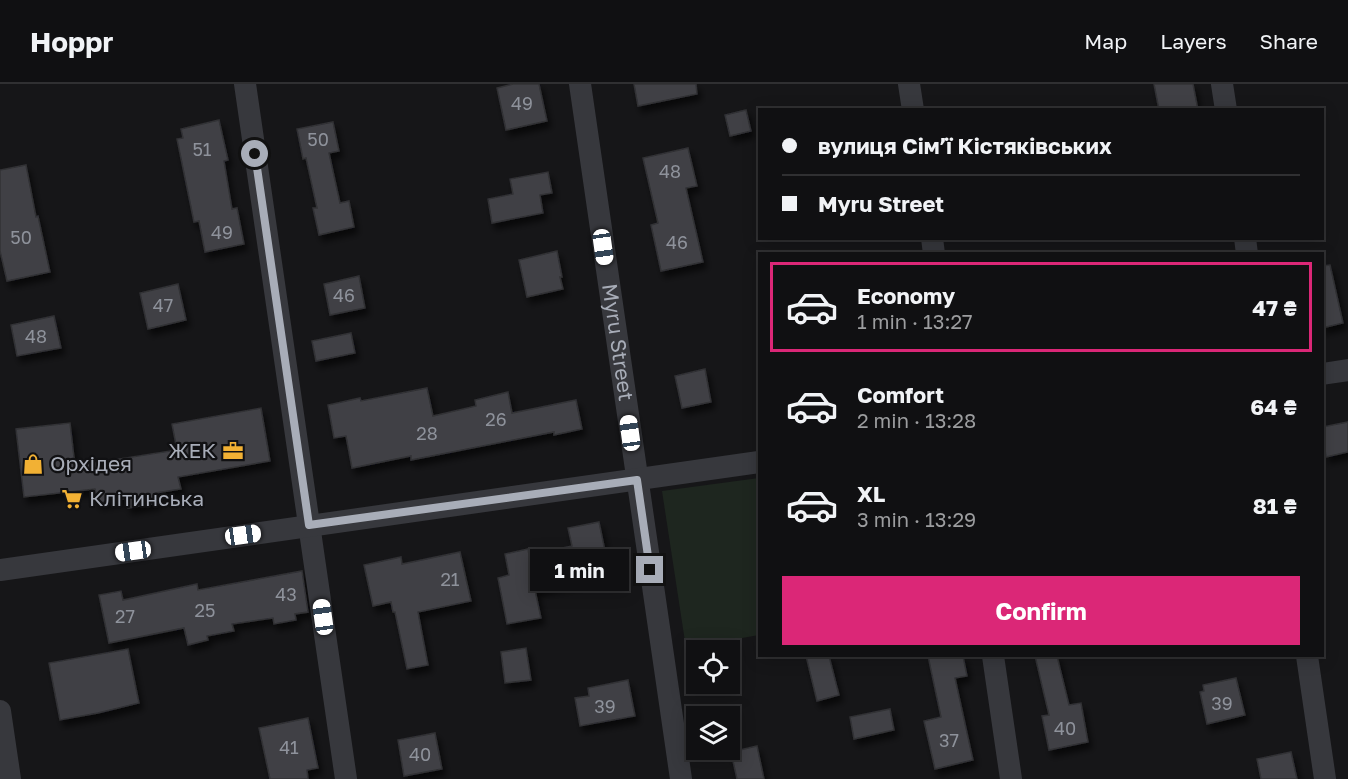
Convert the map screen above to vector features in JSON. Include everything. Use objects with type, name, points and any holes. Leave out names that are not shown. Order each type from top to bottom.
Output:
[{"type":"street","points":[[245,84],[346,779]]},
{"type":"street","name":"Myru Street","points":[[580,84],[681,779]]},
{"type":"street","points":[[909,84],[913,108]]},
{"type":"street","points":[[1222,84],[1226,108]]},
{"type":"street","points":[[1324,374],[1348,370]]},
{"type":"street","points":[[0,570],[758,462]]},
{"type":"street","points":[[993,657],[1011,779]]},
{"type":"street","points":[[1306,657],[1325,779]]},
{"type":"street","points":[[0,711],[10,779]]},
{"type":"shaded area","points":[[758,478],[758,635],[731,640],[686,640],[686,648],[662,491]]},
{"type":"building","points":[[513,84],[539,84],[547,121],[506,130],[497,88]]},
{"type":"building","points":[[634,84],[696,84],[697,94],[638,106]]},
{"type":"building","points":[[1154,84],[1193,84],[1198,108],[1159,108]]},
{"type":"building","points":[[746,110],[751,131],[730,136],[725,115]]},
{"type":"building","points":[[219,120],[228,160],[224,161],[232,209],[237,208],[244,244],[205,252],[199,221],[194,222],[177,139],[183,138],[181,129]]},
{"type":"building","points":[[333,122],[339,151],[329,153],[340,203],[349,201],[354,227],[319,235],[313,208],[317,208],[297,129]]},
{"type":"building","points":[[688,148],[697,186],[686,188],[703,262],[661,271],[651,225],[658,223],[643,158]]},
{"type":"building","points":[[26,165],[50,272],[7,281],[0,251],[0,170]]},
{"type":"building","points":[[548,172],[552,193],[540,195],[543,213],[492,223],[488,199],[513,194],[510,179]]},
{"type":"building","points":[[557,251],[563,289],[527,297],[519,260]]},
{"type":"building","points":[[1330,265],[1343,323],[1324,328],[1324,266]]},
{"type":"building","points":[[359,276],[365,308],[330,315],[324,284]]},
{"type":"building","points":[[178,284],[186,320],[148,329],[140,293]]},
{"type":"building","points":[[54,316],[61,348],[17,356],[11,325]]},
{"type":"building","points":[[351,333],[355,353],[316,361],[312,341]]},
{"type":"building","points":[[705,369],[711,402],[682,408],[675,376]]},
{"type":"building","points":[[427,388],[433,416],[476,406],[475,400],[508,392],[512,413],[576,400],[582,429],[554,435],[554,432],[411,460],[411,456],[352,468],[346,436],[334,438],[328,405]]},
{"type":"building","points":[[261,408],[270,461],[178,477],[181,489],[156,493],[157,503],[128,508],[127,498],[98,503],[95,489],[24,497],[16,429],[70,423],[75,466],[177,450],[172,424]]},
{"type":"building","points":[[1348,422],[1348,452],[1326,457],[1324,427]]},
{"type":"building","points":[[599,522],[610,575],[535,590],[541,618],[507,624],[498,578],[509,575],[505,554],[528,549],[529,555],[572,546],[568,528]]},
{"type":"building","points":[[460,552],[471,601],[418,612],[428,665],[407,669],[391,602],[373,606],[364,565],[401,557],[402,564]]},
{"type":"building","points":[[302,571],[308,612],[295,614],[296,620],[274,624],[273,618],[232,624],[234,631],[207,636],[208,640],[188,645],[184,628],[109,643],[99,595],[121,591],[123,600],[197,584],[198,590]]},
{"type":"building","points":[[526,648],[531,680],[505,683],[501,652]]},
{"type":"building","points":[[128,649],[139,703],[60,720],[49,663]]},
{"type":"building","points":[[806,657],[829,657],[839,695],[817,701]]},
{"type":"building","points":[[928,657],[963,657],[967,676],[955,678],[973,760],[935,769],[924,721],[941,717]]},
{"type":"building","points":[[1035,657],[1057,657],[1069,705],[1081,703],[1088,742],[1049,750],[1042,716],[1049,715]]},
{"type":"building","points":[[1236,678],[1245,715],[1207,724],[1200,692],[1204,691],[1203,685]]},
{"type":"building","points":[[628,680],[635,716],[580,726],[575,698],[589,696],[588,688]]},
{"type":"building","points":[[890,709],[894,730],[854,739],[850,717]]},
{"type":"building","points":[[308,718],[318,768],[307,770],[308,779],[270,779],[259,728]]},
{"type":"building","points":[[435,733],[442,769],[404,776],[398,740]]},
{"type":"building","points":[[757,746],[764,779],[737,779],[733,760],[740,760],[740,750]]},
{"type":"building","points":[[1291,752],[1297,779],[1261,779],[1257,759]]},
{"type":"place","name":"ЖЕК","points":[[233,451]]},
{"type":"place","name":"Орхідея","points":[[33,464]]},
{"type":"place","name":"Клітинська","points":[[72,499]]},
{"type":"route","points":[[255,154],[309,525],[637,480],[650,570]]}]
